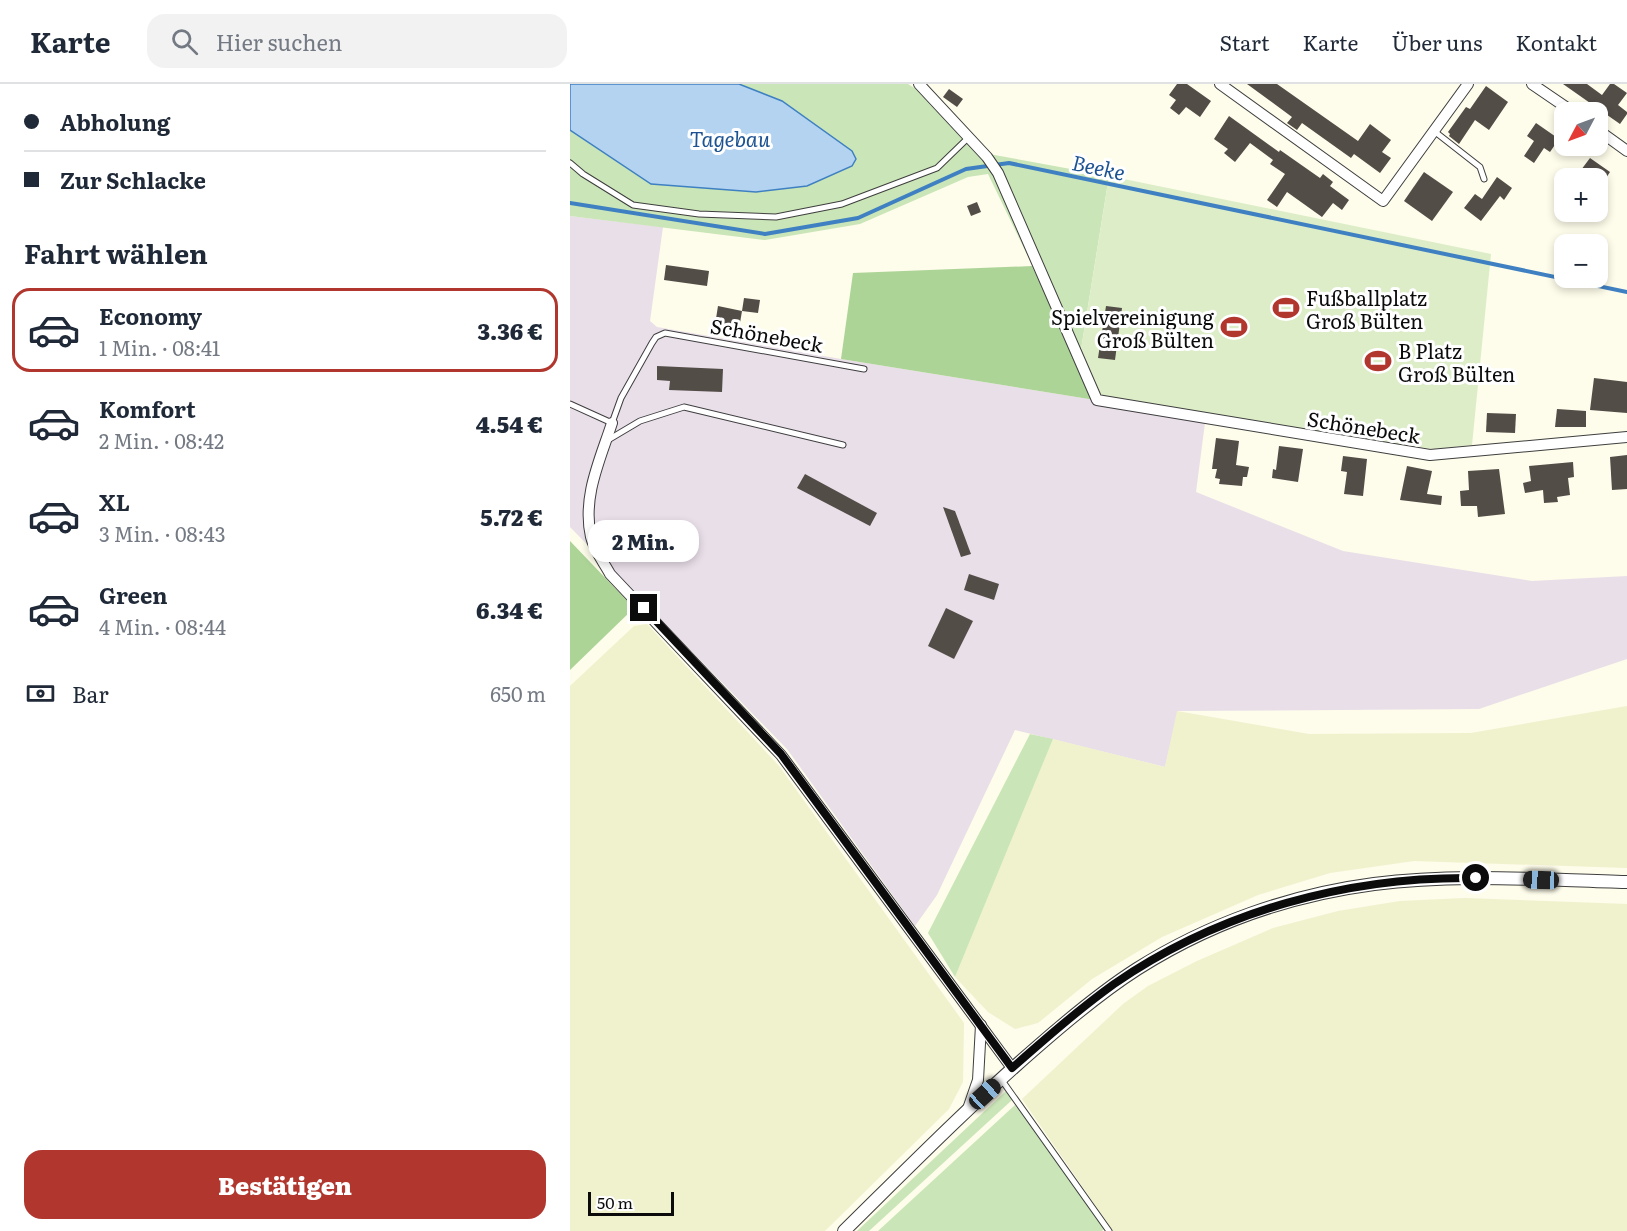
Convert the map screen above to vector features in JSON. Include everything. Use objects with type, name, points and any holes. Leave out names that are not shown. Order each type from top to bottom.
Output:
[{"type":"street","points":[[919,84],[969,137]]},
{"type":"street","points":[[1220,84],[1383,201],[1468,84]]},
{"type":"street","points":[[1532,84],[1558,102]]},
{"type":"street","name":"Schönebeck","points":[[969,137],[998,173],[1097,400],[1430,455],[1627,437]]},
{"type":"street","points":[[1608,137],[1627,150]]},
{"type":"street","points":[[612,423],[591,484],[589,513],[591,538],[610,574],[781,754],[1012,1068]]},
{"type":"street","points":[[844,1231],[968,1108],[1092,1000],[1139,968],[1214,928],[1276,905],[1340,889],[1430,879],[1627,882]]},
{"type":"street","points":[[968,1108],[978,1080],[981,1025]]},
{"type":"lane","points":[[1434,131],[1480,167],[1484,179]]},
{"type":"lane","points":[[570,163],[583,174],[633,205],[699,214],[776,217],[842,204],[938,168],[969,137]]},
{"type":"lane","name":"Schönebeck","points":[[612,423],[621,398],[652,343],[656,337],[665,333],[864,369]]},
{"type":"lane","points":[[570,404],[612,423]]},
{"type":"lane","points":[[606,441],[640,422],[684,407],[843,445]]},
{"type":"lane","points":[[1001,1079],[1109,1231]]},
{"type":"shaded area","points":[[570,216],[663,227],[650,321],[657,327],[1095,400],[1206,415],[1196,492],[1343,551],[1532,581],[1627,576],[1627,659],[1479,709],[1178,711],[1165,767],[1015,730],[937,895],[915,926],[787,749],[570,527]]},
{"type":"green space","points":[[739,84],[908,84],[916,89],[978,152],[1109,176],[1079,362],[988,174],[968,177],[860,224],[765,240],[570,216],[570,130],[592,144],[782,101]]},
{"type":"green space","name":"Fußballplatz Groß Bülten","points":[[1109,176],[1491,254],[1472,445],[1434,449],[1095,400],[1079,362]]},
{"type":"green space","points":[[1032,266],[1095,400],[841,359],[853,273]]},
{"type":"green space","points":[[570,541],[634,608],[570,670]]},
{"type":"green space","points":[[647,624],[779,766],[964,1023],[963,1082],[949,1109],[825,1231],[570,1231],[570,686],[634,626]]},
{"type":"green space","points":[[1627,706],[1627,868],[1414,861],[1330,873],[1258,895],[1162,937],[1092,979],[1038,1023],[1015,1029],[988,1012],[955,977],[1053,739],[1165,767],[1177,711],[1309,734],[1471,733]]},
{"type":"green space","points":[[1030,734],[1053,739],[955,977],[928,933]]},
{"type":"green space","points":[[1465,898],[1627,904],[1627,1231],[1113,1231],[1022,1099],[1123,1004],[1148,986],[1197,961],[1273,928],[1338,911],[1400,901]]},
{"type":"green space","points":[[1006,1091],[1012,1100],[869,1231],[857,1231]]},
{"type":"green space","points":[[1015,1105],[1105,1228],[1102,1231],[878,1231]]},
{"type":"water","name":"Tagebau","points":[[570,84],[739,84],[782,101],[852,151],[856,159],[852,166],[807,186],[756,192],[651,184],[570,130]]},
{"type":"building","points":[[1177,84],[1187,84],[1211,101],[1200,117],[1186,107],[1179,115],[1170,108],[1176,100],[1169,95]]},
{"type":"building","points":[[1247,84],[1277,84],[1358,141],[1370,124],[1391,140],[1382,152],[1391,158],[1380,173],[1354,154],[1351,158],[1302,123],[1297,130],[1287,123],[1292,117]]},
{"type":"building","points":[[1563,84],[1587,84],[1602,95],[1610,84],[1614,84],[1627,93],[1618,105],[1627,114],[1620,124],[1608,116],[1608,102],[1589,102]]},
{"type":"building","points":[[1486,86],[1508,102],[1489,130],[1475,120],[1459,144],[1449,136],[1448,132],[1466,107],[1470,109]]},
{"type":"building","points":[[949,89],[963,99],[957,107],[943,97]]},
{"type":"building","points":[[1229,116],[1279,152],[1280,150],[1320,178],[1323,174],[1333,182],[1330,186],[1349,200],[1342,210],[1333,203],[1322,217],[1287,192],[1277,207],[1267,200],[1285,174],[1270,164],[1273,160],[1250,143],[1235,162],[1224,153],[1228,149],[1214,139]]},
{"type":"building","points":[[1536,123],[1554,136],[1554,146],[1550,152],[1544,148],[1534,163],[1524,156],[1534,141],[1527,136]]},
{"type":"building","points":[[1590,158],[1604,168],[1582,168]]},
{"type":"building","points":[[1424,172],[1453,192],[1432,221],[1404,201]]},
{"type":"building","points":[[1497,177],[1512,188],[1504,200],[1500,196],[1481,221],[1464,208],[1475,194],[1482,199]]},
{"type":"building","points":[[977,202],[981,212],[971,216],[967,206]]},
{"type":"building","points":[[666,265],[709,271],[707,286],[664,280]]},
{"type":"building","points":[[744,298],[760,300],[758,313],[742,311]]},
{"type":"building","points":[[718,306],[742,311],[739,329],[715,325]]},
{"type":"building","points":[[1106,306],[1122,308],[1115,360],[1098,358]]},
{"type":"building","points":[[657,366],[723,369],[722,392],[669,390],[670,381],[657,380]]},
{"type":"building","points":[[1594,378],[1627,382],[1627,413],[1590,410]]},
{"type":"building","points":[[1557,409],[1586,411],[1586,427],[1555,427]]},
{"type":"building","points":[[1487,413],[1516,414],[1515,433],[1486,432]]},
{"type":"building","points":[[1216,438],[1239,441],[1236,465],[1249,467],[1247,477],[1243,477],[1242,486],[1219,484],[1220,479],[1215,478],[1217,469],[1212,469]]},
{"type":"building","points":[[1279,446],[1303,449],[1298,482],[1272,478],[1273,469],[1276,470]]},
{"type":"building","points":[[1627,455],[1627,489],[1612,490],[1610,457]]},
{"type":"building","points":[[1343,456],[1367,459],[1363,496],[1344,494],[1347,472],[1341,471]]},
{"type":"building","points":[[1573,462],[1574,477],[1568,478],[1570,495],[1557,497],[1558,502],[1544,503],[1543,490],[1525,493],[1523,483],[1531,481],[1529,466]]},
{"type":"building","points":[[1407,466],[1432,471],[1427,494],[1442,496],[1441,505],[1400,500]]},
{"type":"building","points":[[1499,469],[1505,514],[1478,517],[1477,506],[1461,506],[1460,491],[1469,490],[1468,471]]},
{"type":"building","points":[[805,474],[877,513],[870,526],[797,488]]},
{"type":"building","points":[[943,507],[955,511],[971,554],[961,557]]},
{"type":"building","points":[[969,574],[999,584],[994,600],[964,590]]},
{"type":"building","points":[[946,608],[973,621],[954,659],[928,646]]},
{"type":"waterway","name":"Beeke","points":[[570,203],[765,234],[858,218],[966,169],[1009,163],[1627,292]]},
{"type":"place","name":"Fußballplatz Groß Bülten","points":[[1286,308]]},
{"type":"place","name":"Spielvereinigung Groß Bülten","points":[[1234,327]]},
{"type":"place","name":"B Platz Groß Bülten","points":[[1378,361]]},
{"type":"route","points":[[644,608],[781,754],[1012,1068],[1092,1000],[1115,984],[1164,953],[1214,928],[1276,905],[1340,889],[1406,880],[1476,878]]}]
